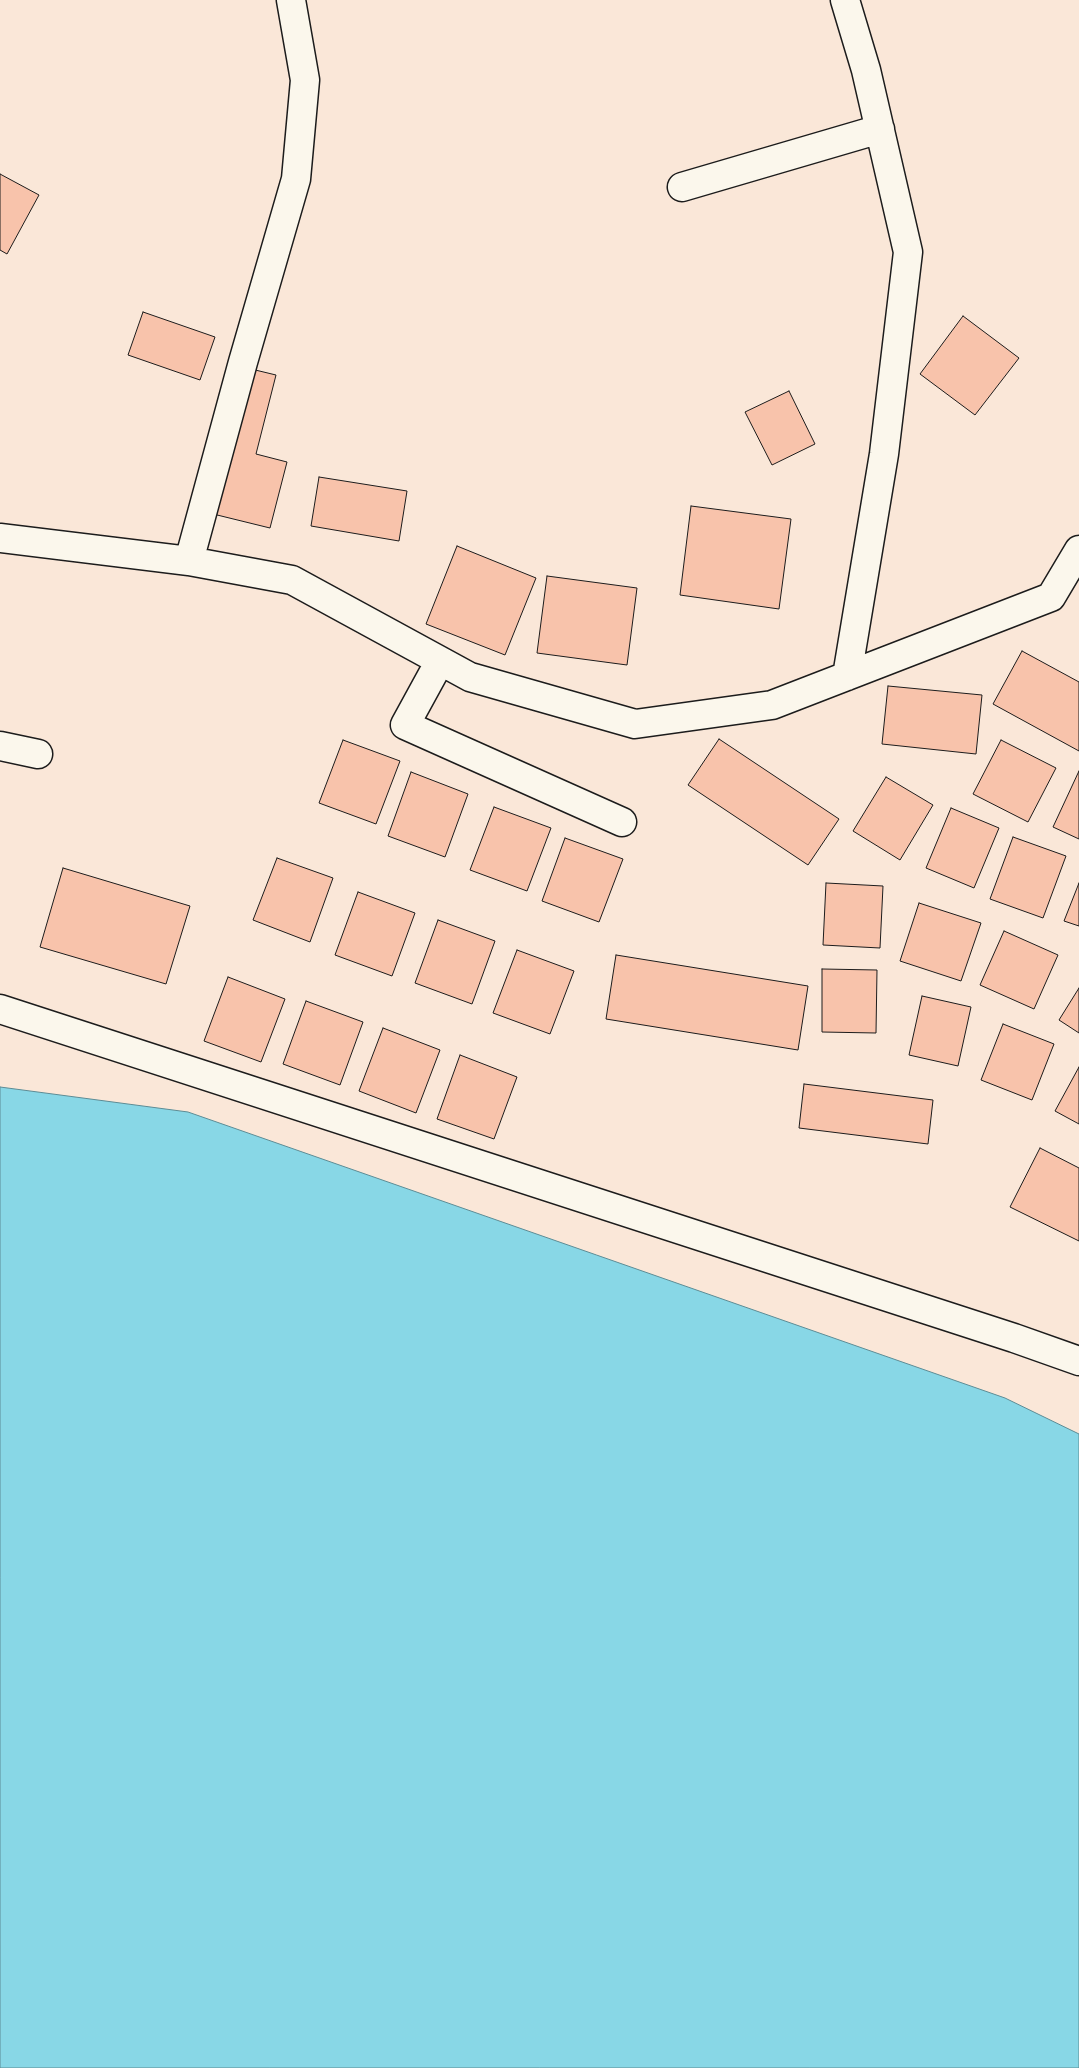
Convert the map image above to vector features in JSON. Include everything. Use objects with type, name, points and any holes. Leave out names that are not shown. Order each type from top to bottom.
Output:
[{"type":"street","points":[[189,561],[243,362],[296,179],[305,80],[291,0]]},
{"type":"street","points":[[845,0],[866,70],[908,252],[884,454],[847,676]]},
{"type":"street","points":[[682,187],[880,130]]},
{"type":"street","points":[[0,538],[189,561],[292,580],[470,677],[635,724],[772,705],[1051,597],[1079,550]]},
{"type":"street","points":[[440,661],[405,725],[622,822]]},
{"type":"street","points":[[0,746],[38,754]]},
{"type":"street","points":[[0,1009],[996,1331],[1079,1361]]},
{"type":"water","points":[[0,1087],[188,1112],[1005,1398],[1079,1434],[1079,2068],[0,2068]]},
{"type":"building","points":[[0,174],[39,195],[7,254],[0,250]]},
{"type":"building","points":[[143,312],[215,337],[200,380],[128,355]]},
{"type":"building","points":[[963,316],[1019,358],[975,415],[920,374]]},
{"type":"building","points":[[247,368],[276,375],[256,454],[287,462],[270,528],[209,513]]},
{"type":"building","points":[[789,391],[815,444],[772,465],[745,412]]},
{"type":"building","points":[[319,477],[407,491],[399,541],[311,526]]},
{"type":"building","points":[[691,506],[791,519],[779,609],[680,595]]},
{"type":"building","points":[[457,546],[536,578],[505,655],[426,624]]},
{"type":"building","points":[[547,576],[637,588],[627,665],[537,653]]},
{"type":"building","points":[[1022,651],[1079,682],[1079,751],[993,704]]},
{"type":"building","points":[[888,686],[982,695],[976,754],[882,744]]},
{"type":"building","points":[[719,739],[839,819],[808,865],[688,785]]},
{"type":"building","points":[[343,740],[400,761],[376,824],[319,803]]},
{"type":"building","points":[[1001,740],[1056,768],[1028,822],[973,794]]},
{"type":"building","points":[[1079,771],[1079,839],[1053,827]]},
{"type":"building","points":[[411,772],[468,794],[445,857],[388,836]]},
{"type":"building","points":[[886,777],[933,805],[900,860],[853,831]]},
{"type":"building","points":[[494,807],[551,828],[527,891],[470,870]]},
{"type":"building","points":[[951,808],[999,828],[974,888],[926,868]]},
{"type":"building","points":[[1013,837],[1066,856],[1043,918],[990,899]]},
{"type":"building","points":[[565,838],[623,859],[599,922],[542,901]]},
{"type":"building","points":[[277,858],[333,878],[310,942],[253,920]]},
{"type":"building","points":[[63,868],[190,906],[166,984],[40,947]]},
{"type":"building","points":[[826,883],[883,886],[880,948],[823,945]]},
{"type":"building","points":[[1079,883],[1079,926],[1064,921]]},
{"type":"building","points":[[358,892],[415,913],[392,976],[335,955]]},
{"type":"building","points":[[919,903],[981,923],[961,981],[900,961]]},
{"type":"building","points":[[438,920],[495,941],[472,1004],[415,983]]},
{"type":"building","points":[[1004,931],[1058,955],[1034,1009],[980,985]]},
{"type":"building","points":[[517,950],[574,971],[550,1034],[493,1013]]},
{"type":"building","points":[[616,955],[808,986],[798,1050],[606,1019]]},
{"type":"building","points":[[822,969],[877,970],[876,1033],[822,1032]]},
{"type":"building","points":[[228,977],[285,999],[261,1062],[204,1041]]},
{"type":"building","points":[[1079,988],[1079,1033],[1059,1020]]},
{"type":"building","points":[[922,996],[971,1007],[958,1066],[909,1055]]},
{"type":"building","points":[[306,1001],[363,1022],[340,1085],[283,1064]]},
{"type":"building","points":[[1003,1024],[1054,1044],[1032,1100],[981,1080]]},
{"type":"building","points":[[383,1028],[440,1050],[416,1113],[359,1091]]},
{"type":"building","points":[[460,1055],[517,1077],[494,1139],[437,1119]]},
{"type":"building","points":[[1079,1067],[1079,1124],[1055,1111]]},
{"type":"building","points":[[804,1084],[933,1100],[928,1144],[799,1128]]},
{"type":"building","points":[[1040,1148],[1079,1168],[1079,1241],[1010,1207]]}]
